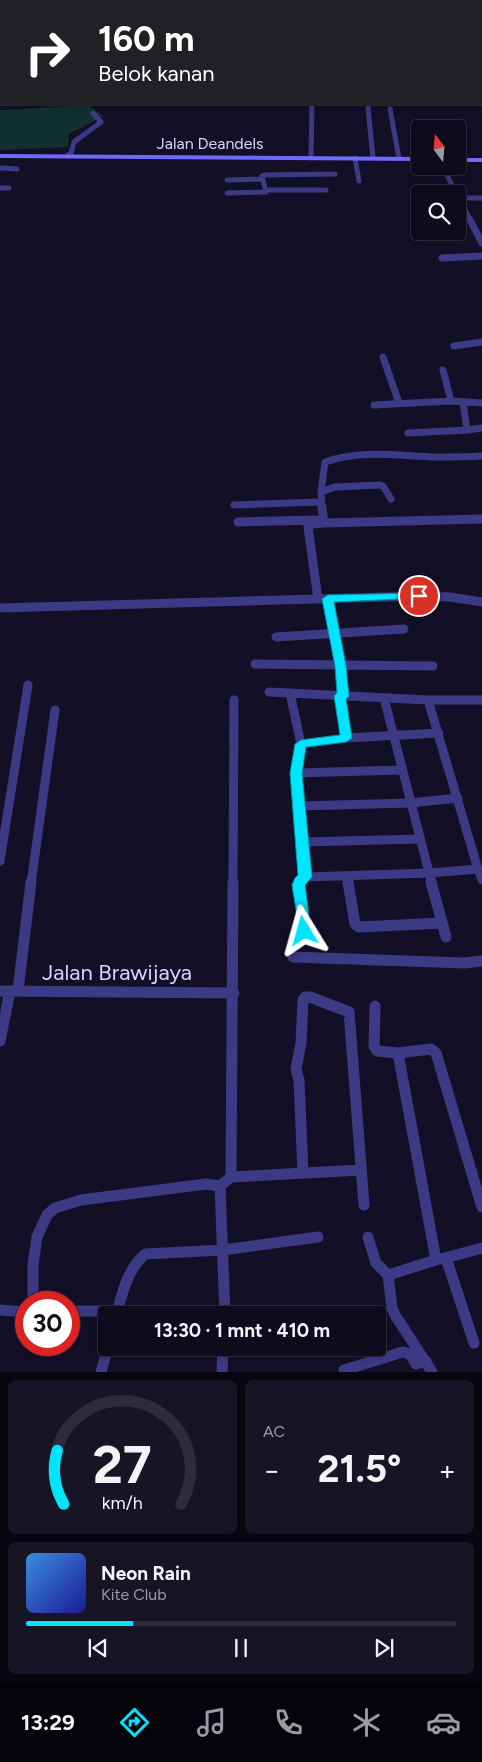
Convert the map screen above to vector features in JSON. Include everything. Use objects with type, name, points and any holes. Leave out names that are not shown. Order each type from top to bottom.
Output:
[{"type":"street","points":[[310,189],[308,173],[312,105]]},
{"type":"street","points":[[368,108],[373,158]]},
{"type":"street","points":[[390,109],[399,158]]},
{"type":"street","points":[[69,156],[74,142],[101,122],[93,113]]},
{"type":"street","name":"Jalan Deandels","points":[[0,156],[411,159]]},
{"type":"street","points":[[355,158],[359,181]]},
{"type":"street","points":[[466,160],[482,160]]},
{"type":"street","points":[[0,168],[17,168]]},
{"type":"street","points":[[266,190],[262,176],[264,174],[335,174]]},
{"type":"street","points":[[227,180],[263,178]]},
{"type":"street","points":[[0,188],[9,188]]},
{"type":"street","points":[[227,193],[266,192],[266,190],[326,190]]},
{"type":"street","points":[[466,197],[482,198]]},
{"type":"street","points":[[466,213],[482,243]]},
{"type":"street","points":[[442,258],[482,256]]},
{"type":"street","points":[[454,346],[482,342]]},
{"type":"street","points":[[383,357],[399,403]]},
{"type":"street","points":[[443,370],[451,401]]},
{"type":"street","points":[[374,405],[451,401],[482,403]]},
{"type":"street","points":[[462,403],[468,430]]},
{"type":"street","points":[[408,434],[482,428]]},
{"type":"street","points":[[324,522],[320,502],[323,466],[325,462],[335,457],[393,455],[433,457],[482,456]]},
{"type":"street","points":[[321,492],[335,487],[380,485],[383,486],[391,499]]},
{"type":"street","points":[[234,505],[320,502]]},
{"type":"street","points":[[238,522],[368,524],[482,519]]},
{"type":"street","points":[[318,599],[308,526],[324,522]]},
{"type":"street","points":[[0,608],[419,596],[450,597],[482,602]]},
{"type":"street","points":[[328,599],[340,666],[346,738]]},
{"type":"street","points":[[276,637],[404,629]]},
{"type":"street","points":[[255,664],[432,666]]},
{"type":"street","points":[[0,861],[28,685]]},
{"type":"street","points":[[269,692],[428,700],[482,700]]},
{"type":"street","points":[[290,693],[301,744],[296,773],[305,877]]},
{"type":"street","points":[[384,698],[401,770],[446,937]]},
{"type":"street","points":[[231,1177],[234,992],[232,845],[234,700]]},
{"type":"street","points":[[428,700],[479,862],[482,880]]},
{"type":"street","points":[[0,1041],[55,710]]},
{"type":"street","points":[[301,744],[346,738],[438,734]]},
{"type":"street","points":[[296,773],[401,770]]},
{"type":"street","points":[[298,806],[410,803],[458,798]]},
{"type":"street","points":[[302,842],[420,839]]},
{"type":"street","points":[[304,931],[298,885],[305,877],[430,873],[479,862]]},
{"type":"street","points":[[347,876],[355,924],[359,927],[442,923]]},
{"type":"street","points":[[293,957],[464,963],[482,961]]},
{"type":"street","name":"Jalan Brawijaya","points":[[9,991],[234,992]]},
{"type":"street","points":[[303,1173],[299,1080],[296,1069],[301,1043],[303,1000],[305,997],[310,997],[349,1012],[364,1205]]},
{"type":"street","points":[[375,1006],[374,1046],[377,1051],[398,1053],[431,1048],[436,1053],[482,1207]]},
{"type":"street","points":[[398,1053],[441,1259],[474,1342]]},
{"type":"street","points":[[34,1291],[36,1243],[45,1217],[54,1208],[66,1203],[183,1186],[206,1184],[220,1186],[231,1177],[361,1170]]},
{"type":"street","points":[[220,1186],[225,1306]]},
{"type":"street","points":[[118,1306],[128,1275],[137,1260],[145,1254],[223,1250],[318,1237]]},
{"type":"street","points":[[368,1237],[376,1263],[388,1275],[392,1308],[395,1315],[425,1365]]},
{"type":"street","points":[[388,1275],[482,1248]]},
{"type":"street","points":[[0,1310],[15,1311]]},
{"type":"street","points":[[80,1311],[98,1312]]},
{"type":"street","points":[[344,1370],[403,1352],[407,1352],[416,1364],[425,1365]]},
{"type":"street","points":[[101,1372],[106,1356]]},
{"type":"street","points":[[222,1372],[223,1356]]},
{"type":"green space","points":[[88,105],[104,116],[69,134],[68,147],[0,150],[0,110]]},
{"type":"route","points":[[304,931],[298,885],[305,877],[296,773],[301,744],[346,738],[340,696],[343,696],[340,666],[328,599],[419,596]]}]
